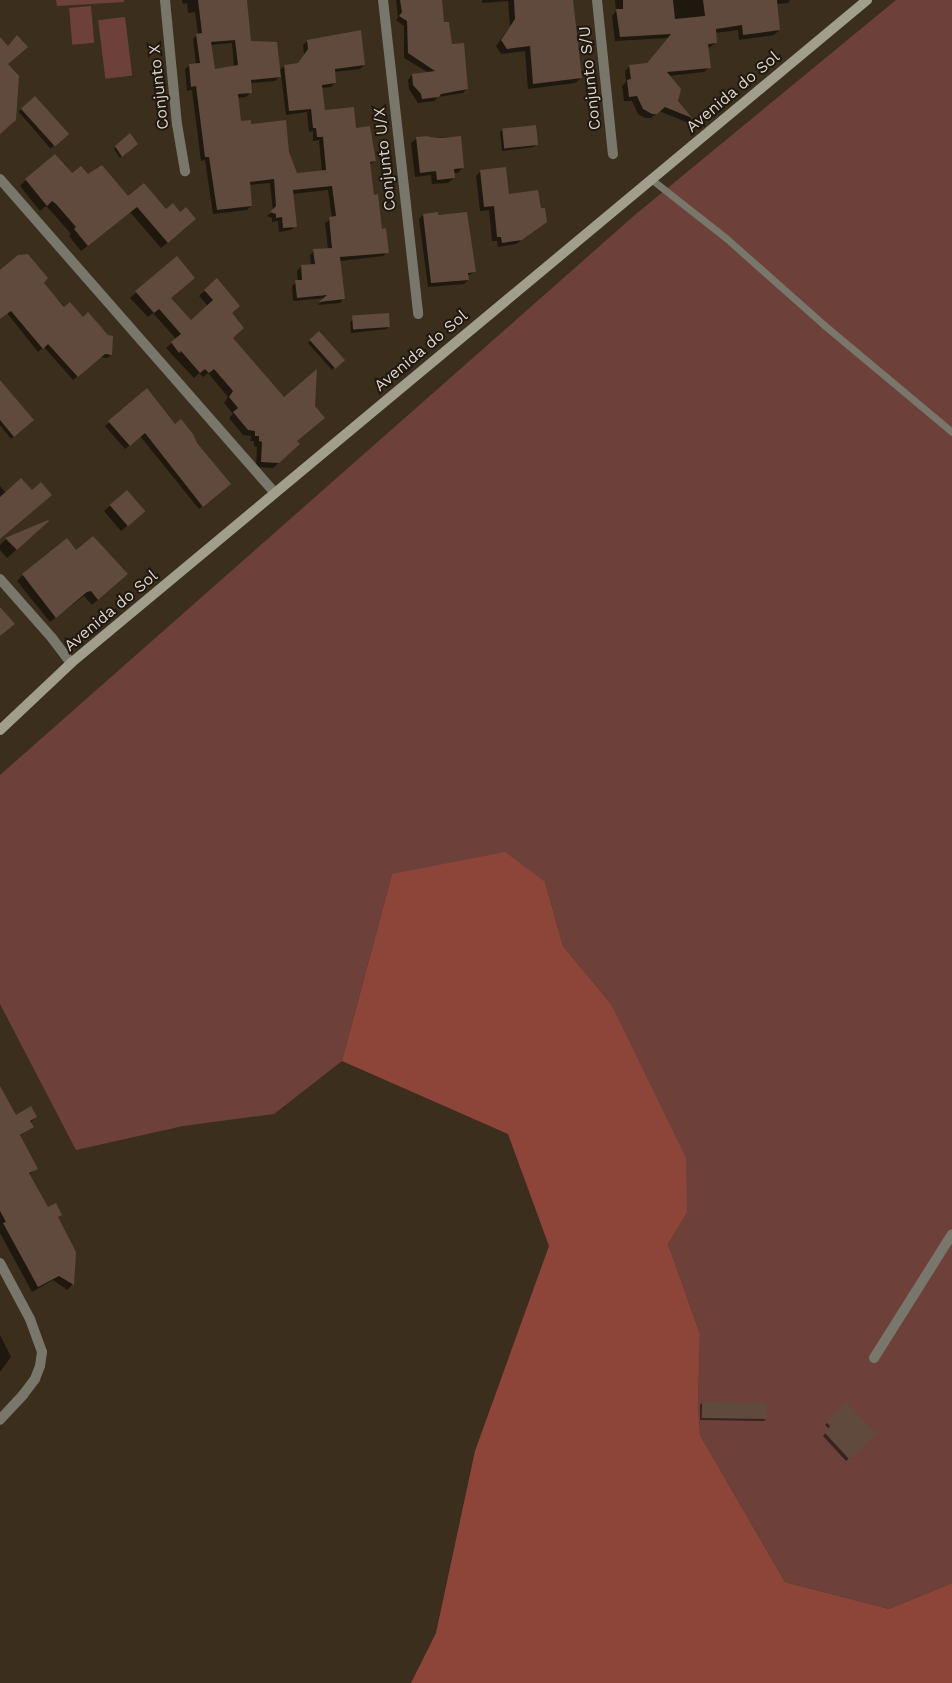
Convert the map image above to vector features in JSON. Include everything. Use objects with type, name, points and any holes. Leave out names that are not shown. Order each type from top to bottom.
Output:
[{"type":"street","name":"Conjunto X","points":[[165,0],[185,171]]},
{"type":"street","name":"Conjunto U/X","points":[[383,0],[418,314]]},
{"type":"street","name":"Conjunto S/U","points":[[597,0],[613,154]]},
{"type":"street","name":"Avenida do Sol","points":[[0,730],[71,663],[274,492],[867,0]]},
{"type":"street","points":[[0,179],[274,492]]},
{"type":"street","points":[[0,580],[52,638],[71,663]]},
{"type":"street","points":[[874,1358],[952,1234]]},
{"type":"street","points":[[0,1264],[30,1319],[42,1352],[40,1366],[35,1379],[0,1420]]},
{"type":"lane","points":[[651,179],[726,238],[952,432]]},
{"type":"shaded area","points":[[56,0],[124,0],[124,2],[57,6]]},
{"type":"shaded area","points":[[896,0],[952,0],[952,1583],[889,1609],[785,1582],[700,1435],[698,1403],[700,1334],[668,1244],[687,1213],[611,1004],[563,946],[545,882],[392,874],[342,1061],[274,1114],[183,1126],[76,1150],[0,1004],[0,775],[636,214]]},
{"type":"shaded area","points":[[91,6],[94,43],[72,45],[69,8]]},
{"type":"shaded area","points":[[125,17],[132,76],[105,79],[98,20]]},
{"type":"shaded area","points":[[505,852],[545,882],[563,946],[611,1004],[686,1158],[687,1213],[668,1244],[700,1334],[698,1403],[700,1435],[785,1582],[889,1609],[952,1583],[952,1683],[411,1683],[436,1633],[475,1451],[549,1246],[508,1134],[342,1061],[392,874]]},
{"type":"building","points":[[198,0],[247,0],[251,41],[277,42],[281,77],[251,80],[252,93],[238,94],[241,121],[251,120],[251,124],[286,120],[289,152],[297,173],[326,170],[323,137],[317,137],[316,128],[313,128],[311,109],[289,111],[284,65],[298,63],[308,49],[307,40],[361,30],[365,65],[335,69],[336,83],[322,85],[325,110],[354,107],[356,128],[370,126],[376,161],[370,162],[374,195],[378,194],[382,229],[386,228],[389,253],[340,257],[345,299],[319,302],[327,295],[297,298],[295,280],[302,280],[301,265],[315,264],[313,249],[332,248],[329,217],[336,216],[332,186],[293,190],[297,227],[283,228],[282,217],[276,218],[276,214],[270,212],[276,206],[274,179],[250,182],[252,206],[217,210],[209,157],[205,157],[196,86],[191,87],[189,64],[200,63],[196,34],[202,33]],"holes":[[[235,40],[238,65],[215,69],[211,42]]]},
{"type":"building","points":[[400,0],[442,0],[444,22],[449,22],[452,44],[464,43],[468,89],[441,94],[439,97],[422,99],[421,94],[413,85],[412,74],[435,71],[408,53],[407,21],[399,16],[402,12]]},
{"type":"building","points":[[514,0],[573,0],[582,78],[533,84],[530,46],[507,49],[501,40],[515,19]]},
{"type":"building","points":[[623,0],[673,0],[675,19],[705,16],[703,0],[777,0],[780,30],[743,35],[742,25],[716,29],[717,43],[708,44],[711,68],[667,72],[681,89],[678,101],[692,118],[665,107],[657,114],[652,114],[643,109],[637,96],[629,97],[627,80],[631,79],[629,65],[647,63],[671,34],[620,37],[616,9],[623,9]]},
{"type":"building","points":[[17,35],[28,47],[8,64],[19,76],[16,120],[0,134],[0,37],[8,46]]},
{"type":"building","points":[[35,96],[69,134],[55,147],[21,109]]},
{"type":"building","points":[[536,125],[538,145],[504,148],[502,129]]},
{"type":"building","points":[[130,133],[138,144],[122,157],[115,146]]},
{"type":"building","points":[[461,136],[464,168],[454,169],[455,178],[437,180],[436,171],[420,173],[416,137],[442,138]]},
{"type":"building","points":[[55,154],[72,173],[81,166],[88,174],[102,165],[128,196],[144,183],[166,209],[173,203],[180,212],[186,207],[196,219],[168,243],[137,207],[88,246],[74,229],[76,227],[56,204],[52,201],[47,206],[25,179]]},
{"type":"building","points":[[506,167],[509,194],[538,190],[541,208],[545,208],[547,222],[522,240],[502,243],[501,237],[497,237],[494,206],[484,207],[480,170]]},
{"type":"building","points":[[438,212],[438,215],[467,212],[476,272],[468,273],[469,280],[431,283],[423,214]]},
{"type":"building","points":[[28,254],[48,278],[44,283],[64,307],[70,302],[83,317],[88,312],[108,335],[113,336],[112,355],[105,354],[78,377],[48,344],[43,349],[11,311],[0,319],[0,270],[18,255]]},
{"type":"building","points":[[177,256],[195,278],[171,298],[191,320],[213,300],[204,290],[217,278],[240,306],[232,313],[244,328],[233,338],[284,397],[317,369],[315,406],[325,418],[297,441],[300,444],[279,463],[261,462],[262,442],[259,441],[259,436],[255,436],[255,431],[248,430],[233,412],[238,408],[229,397],[233,391],[214,369],[209,373],[205,369],[200,373],[181,351],[179,353],[171,342],[181,334],[159,309],[154,313],[135,291]]},
{"type":"building","points":[[389,313],[390,327],[353,330],[352,316]]},
{"type":"building","points":[[319,331],[345,360],[335,369],[309,340]]},
{"type":"building","points":[[0,380],[34,420],[14,437],[0,420]]},
{"type":"building","points":[[147,388],[175,424],[181,419],[193,434],[197,443],[231,484],[203,507],[145,433],[130,446],[108,421]]},
{"type":"building","points":[[21,478],[32,490],[41,482],[52,495],[0,539],[0,497]]},
{"type":"building","points":[[127,490],[145,511],[128,526],[110,505]]},
{"type":"building","points":[[48,520],[17,550],[5,538]]},
{"type":"building","points":[[93,536],[128,574],[98,600],[91,591],[87,592],[56,618],[22,574],[67,538],[76,550]]},
{"type":"building","points":[[0,607],[15,624],[0,636]]},
{"type":"building","points":[[0,1086],[16,1115],[31,1106],[37,1117],[30,1121],[34,1127],[20,1135],[38,1169],[29,1173],[48,1207],[56,1203],[62,1215],[58,1217],[76,1252],[74,1285],[59,1276],[38,1287],[3,1223],[6,1222],[0,1211]]},
{"type":"building","points":[[702,1402],[767,1403],[767,1419],[702,1418]]},
{"type":"building","points":[[846,1402],[877,1434],[849,1459],[825,1433],[830,1426],[826,1422]]}]
